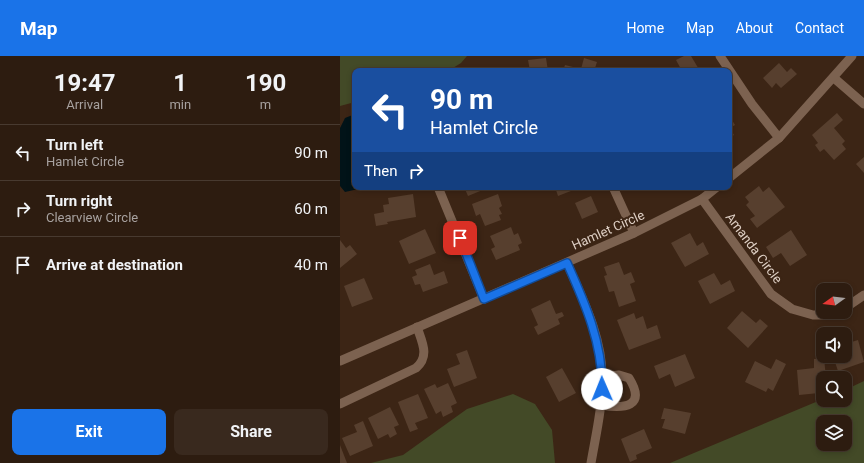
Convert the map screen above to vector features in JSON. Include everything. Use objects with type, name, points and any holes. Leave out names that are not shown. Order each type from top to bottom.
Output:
[{"type":"street","points":[[720,56],[728,68]]},
{"type":"street","points":[[732,176],[779,138],[852,56]]},
{"type":"street","points":[[732,74],[752,104],[779,138]]},
{"type":"street","points":[[834,78],[864,104]]},
{"type":"street","points":[[439,190],[484,299]]},
{"type":"street","points":[[615,190],[634,233]]},
{"type":"street","name":"Hamlet Circle","points":[[341,356],[417,327],[567,263],[634,233],[702,199],[713,190]]},
{"type":"street","name":"Amanda Circle","points":[[702,199],[771,294],[792,309],[816,315]]},
{"type":"street","points":[[567,263],[587,308],[598,346],[602,377],[601,405],[591,463]]},
{"type":"street","points":[[852,303],[864,295]]},
{"type":"street","points":[[340,404],[416,368],[422,362],[425,352],[417,327]]},
{"type":"street","points":[[601,405],[616,408],[625,407],[633,403],[636,396],[635,388],[630,378],[620,375],[602,377]]},
{"type":"green space","points":[[340,56],[467,56],[461,63],[453,68],[352,68],[352,103],[340,106]]},
{"type":"green space","points":[[864,381],[864,463],[670,463],[816,402],[816,407],[852,407],[852,387]]},
{"type":"green space","points":[[513,394],[535,404],[552,430],[555,463],[371,463],[403,455],[467,409]]},
{"type":"shaded area","points":[[352,115],[352,190],[354,190],[345,192],[340,186],[340,128],[345,118]]},
{"type":"building","points":[[684,56],[691,56],[698,68],[680,68],[676,60]]},
{"type":"building","points":[[546,58],[548,68],[529,68],[528,60]]},
{"type":"building","points":[[584,58],[597,62],[595,68],[581,68]]},
{"type":"building","points":[[779,63],[787,72],[791,68],[797,74],[781,88],[776,83],[772,88],[763,78]]},
{"type":"building","points":[[565,65],[577,68],[564,68]]},
{"type":"building","points":[[837,113],[843,120],[834,128],[845,141],[842,144],[846,149],[834,160],[824,149],[820,152],[815,145],[818,143],[812,135]]},
{"type":"building","points":[[732,120],[735,125],[732,127]]},
{"type":"building","points":[[864,157],[864,173],[856,164]]},
{"type":"building","points":[[759,186],[763,192],[769,187],[785,207],[757,228],[750,219],[755,216],[746,205],[749,202],[745,197]]},
{"type":"building","points":[[465,190],[483,190],[468,196]]},
{"type":"building","points":[[556,190],[573,190],[558,196]]},
{"type":"building","points":[[413,194],[416,217],[387,222],[388,224],[376,226],[374,214],[384,212],[383,205],[389,204],[388,198]]},
{"type":"building","points":[[498,194],[502,206],[499,208],[502,214],[499,215],[501,220],[485,226],[480,214],[476,216],[472,204]]},
{"type":"building","points":[[591,196],[598,212],[582,219],[575,203]]},
{"type":"building","points":[[511,227],[514,235],[518,233],[522,243],[518,245],[520,250],[496,260],[491,249],[495,247],[490,236]]},
{"type":"building","points":[[425,229],[436,253],[409,264],[399,241]]},
{"type":"building","points":[[791,230],[807,255],[790,266],[781,253],[773,258],[766,247]]},
{"type":"building","points":[[690,233],[697,246],[703,242],[709,254],[685,267],[671,243]]},
{"type":"building","points":[[340,240],[346,248],[350,245],[357,254],[340,268]]},
{"type":"building","points":[[619,262],[624,275],[631,272],[635,282],[630,284],[636,301],[619,307],[614,291],[609,292],[604,276],[607,275],[604,267]]},
{"type":"building","points":[[430,264],[434,275],[444,271],[448,283],[423,292],[420,284],[415,285],[412,277],[417,275],[415,270]]},
{"type":"building","points":[[714,273],[721,285],[730,280],[735,291],[710,304],[698,281]]},
{"type":"building","points":[[364,278],[373,299],[352,307],[344,286]]},
{"type":"building","points":[[550,300],[556,314],[562,312],[564,316],[558,319],[560,324],[538,335],[534,327],[538,325],[531,309]]},
{"type":"building","points":[[742,311],[756,323],[760,319],[768,326],[748,348],[727,328]]},
{"type":"building","points":[[634,313],[636,319],[643,316],[647,329],[657,325],[661,338],[629,350],[617,320]]},
{"type":"building","points":[[858,340],[864,362],[838,371],[835,363],[852,363],[852,342]]},
{"type":"building","points":[[467,350],[477,378],[454,387],[447,369],[460,364],[456,354]]},
{"type":"building","points":[[685,354],[695,378],[675,387],[670,374],[659,379],[654,366]]},
{"type":"building","points":[[776,359],[786,364],[773,391],[768,388],[766,392],[745,382],[755,361],[771,369]]},
{"type":"building","points":[[814,359],[816,359],[816,363],[824,363],[825,371],[816,371],[816,393],[799,395],[797,370],[814,368]]},
{"type":"building","points":[[562,368],[576,393],[559,402],[546,377]]},
{"type":"building","points":[[448,383],[457,403],[451,406],[453,412],[443,417],[441,411],[436,414],[424,389],[435,384],[437,388]]},
{"type":"building","points":[[418,394],[428,418],[415,423],[418,429],[410,432],[398,402]]},
{"type":"building","points":[[390,407],[399,425],[394,427],[397,434],[390,438],[388,434],[378,439],[368,418]]},
{"type":"building","points":[[664,408],[691,413],[685,434],[662,428],[665,419],[661,419]]},
{"type":"building","points":[[363,421],[373,446],[350,456],[342,438],[357,432],[354,425]]},
{"type":"building","points":[[644,429],[652,448],[636,455],[637,459],[630,462],[621,439]]},
{"type":"building","points":[[340,445],[347,463],[340,463]]},
{"type":"route","points":[[460,238],[484,299],[567,263],[587,308],[598,346],[602,374],[602,389]]}]
